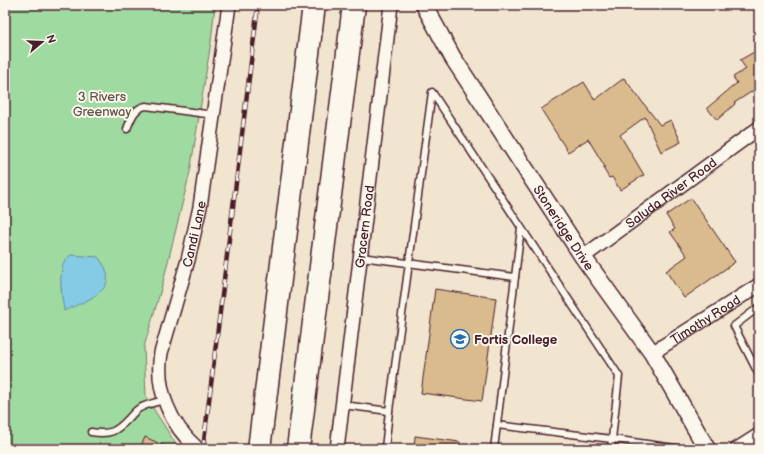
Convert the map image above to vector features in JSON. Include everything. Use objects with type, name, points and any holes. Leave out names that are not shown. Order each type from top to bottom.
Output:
[{"type":"highway","points":[[259,449],[314,5]]},
{"type":"highway","points":[[298,449],[354,5]]},
{"type":"street","name":"Candi Lane","points":[[198,449],[181,432],[165,400],[159,364],[200,207],[229,5]]},
{"type":"street","name":"Gracern Road","points":[[338,449],[391,5]]},
{"type":"street","name":"Stoneridge Drive","points":[[424,5],[453,58],[583,256],[652,353],[706,449]]},
{"type":"street","name":"Saluda River Road","points":[[583,256],[759,128]]},
{"type":"street","name":"Timothy Road","points":[[652,353],[759,285]]},
{"type":"street","points":[[737,449],[759,435]]},
{"type":"lane","points":[[385,449],[432,92],[619,376],[611,449]]},
{"type":"lane","points":[[127,129],[138,108],[146,106],[214,115]]},
{"type":"lane","points":[[494,449],[521,228]]},
{"type":"lane","points":[[361,257],[515,277]]},
{"type":"lane","points":[[759,307],[734,326],[759,375]]},
{"type":"lane","points":[[91,432],[107,434],[113,432],[137,410],[165,400]]},
{"type":"lane","points":[[343,405],[389,411]]},
{"type":"lane","points":[[497,425],[682,449]]},
{"type":"green space","name":"3 Rivers Greenway","points":[[5,5],[215,5],[211,42],[190,172],[162,286],[144,347],[146,397],[179,449],[5,449]]},
{"type":"water","points":[[71,255],[98,257],[105,268],[107,278],[105,285],[100,292],[64,311],[61,273],[64,262]]},
{"type":"building","points":[[754,52],[759,61],[759,87],[734,103],[735,104],[717,120],[707,108],[737,83],[733,77],[746,69],[740,60]]},
{"type":"building","points":[[624,78],[660,125],[671,120],[681,142],[661,152],[645,117],[620,135],[644,175],[620,190],[612,177],[609,178],[603,168],[605,167],[588,139],[568,152],[541,109],[584,82],[595,100]]},
{"type":"building","points":[[691,198],[735,262],[684,298],[666,271],[687,256],[670,232],[675,229],[666,215]]},
{"type":"building","points":[[435,289],[496,298],[482,401],[421,393]]},
{"type":"building","points":[[415,436],[460,442],[459,449],[414,449]]},
{"type":"building","points":[[145,437],[171,449],[140,449]]},
{"type":"railway","points":[[203,449],[258,5]]},
{"type":"place","name":"Fortis College","points":[[460,339]]}]
